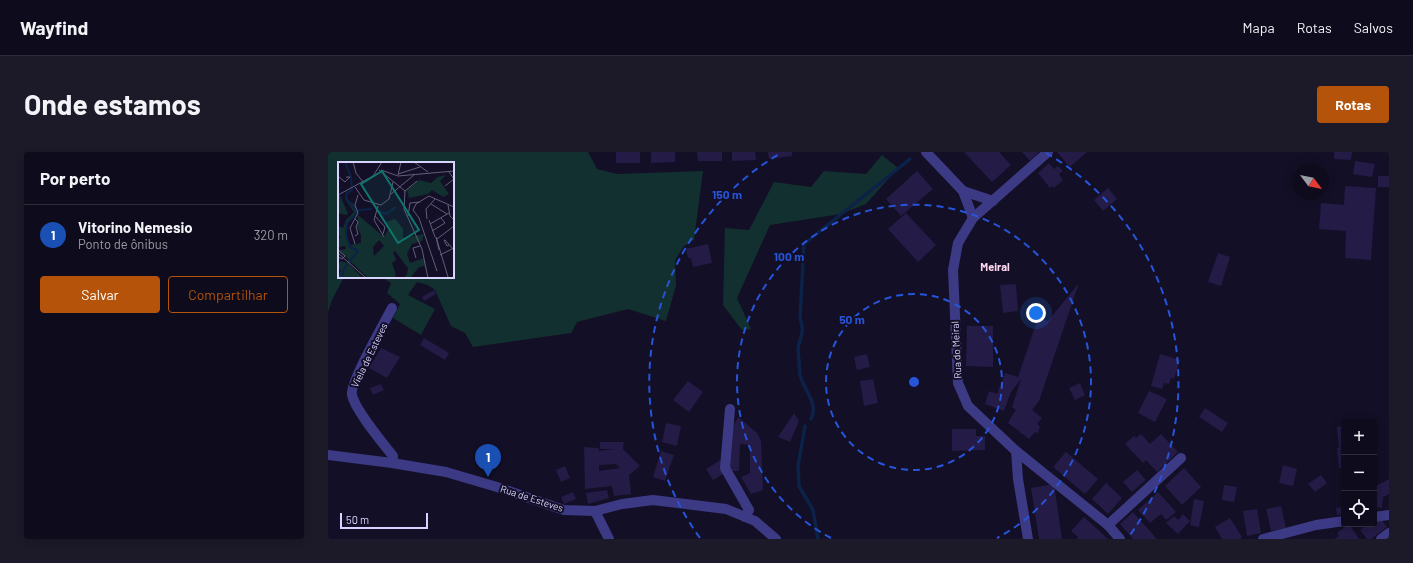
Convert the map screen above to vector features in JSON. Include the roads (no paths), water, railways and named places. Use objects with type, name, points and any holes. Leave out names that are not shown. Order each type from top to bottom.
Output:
[{"type":"street","points":[[926,152],[963,191],[973,218]]},
{"type":"street","name":"Rua do Meiral","points":[[1048,152],[973,218],[958,243],[953,270],[958,383],[968,406],[1016,451],[1108,525],[1120,539]]},
{"type":"street","points":[[963,191],[993,201]]},
{"type":"street","name":"Viela de Esteves","points":[[392,308],[355,380],[351,393],[355,404],[392,456],[392,463]]},
{"type":"street","points":[[730,409],[725,468],[749,510],[745,517]]},
{"type":"street","points":[[1016,451],[1018,479],[1028,539]]},
{"type":"street","name":"Rua de Esteves","points":[[328,455],[392,463],[446,472],[497,487],[564,510],[595,511],[622,504],[653,500],[726,509],[754,521],[776,539]]},
{"type":"street","points":[[1108,525],[1181,458]]},
{"type":"street","points":[[595,511],[609,539]]},
{"type":"street","points":[[1377,517],[1389,515]]},
{"type":"street","points":[[1263,539],[1316,525],[1341,521]]},
{"type":"street","points":[[1381,539],[1389,533]]},
{"type":"waterway","points":[[811,419],[813,413],[812,402],[800,375],[798,348],[802,330],[800,318],[804,244],[910,159]]},
{"type":"waterway","points":[[805,426],[798,466],[799,486],[813,510],[818,539]]},
{"type":"place","name":"Vitorino Nemesio","points":[[488,477]]},
{"type":"district","name":"Meiral","points":[[995,267]]}]
